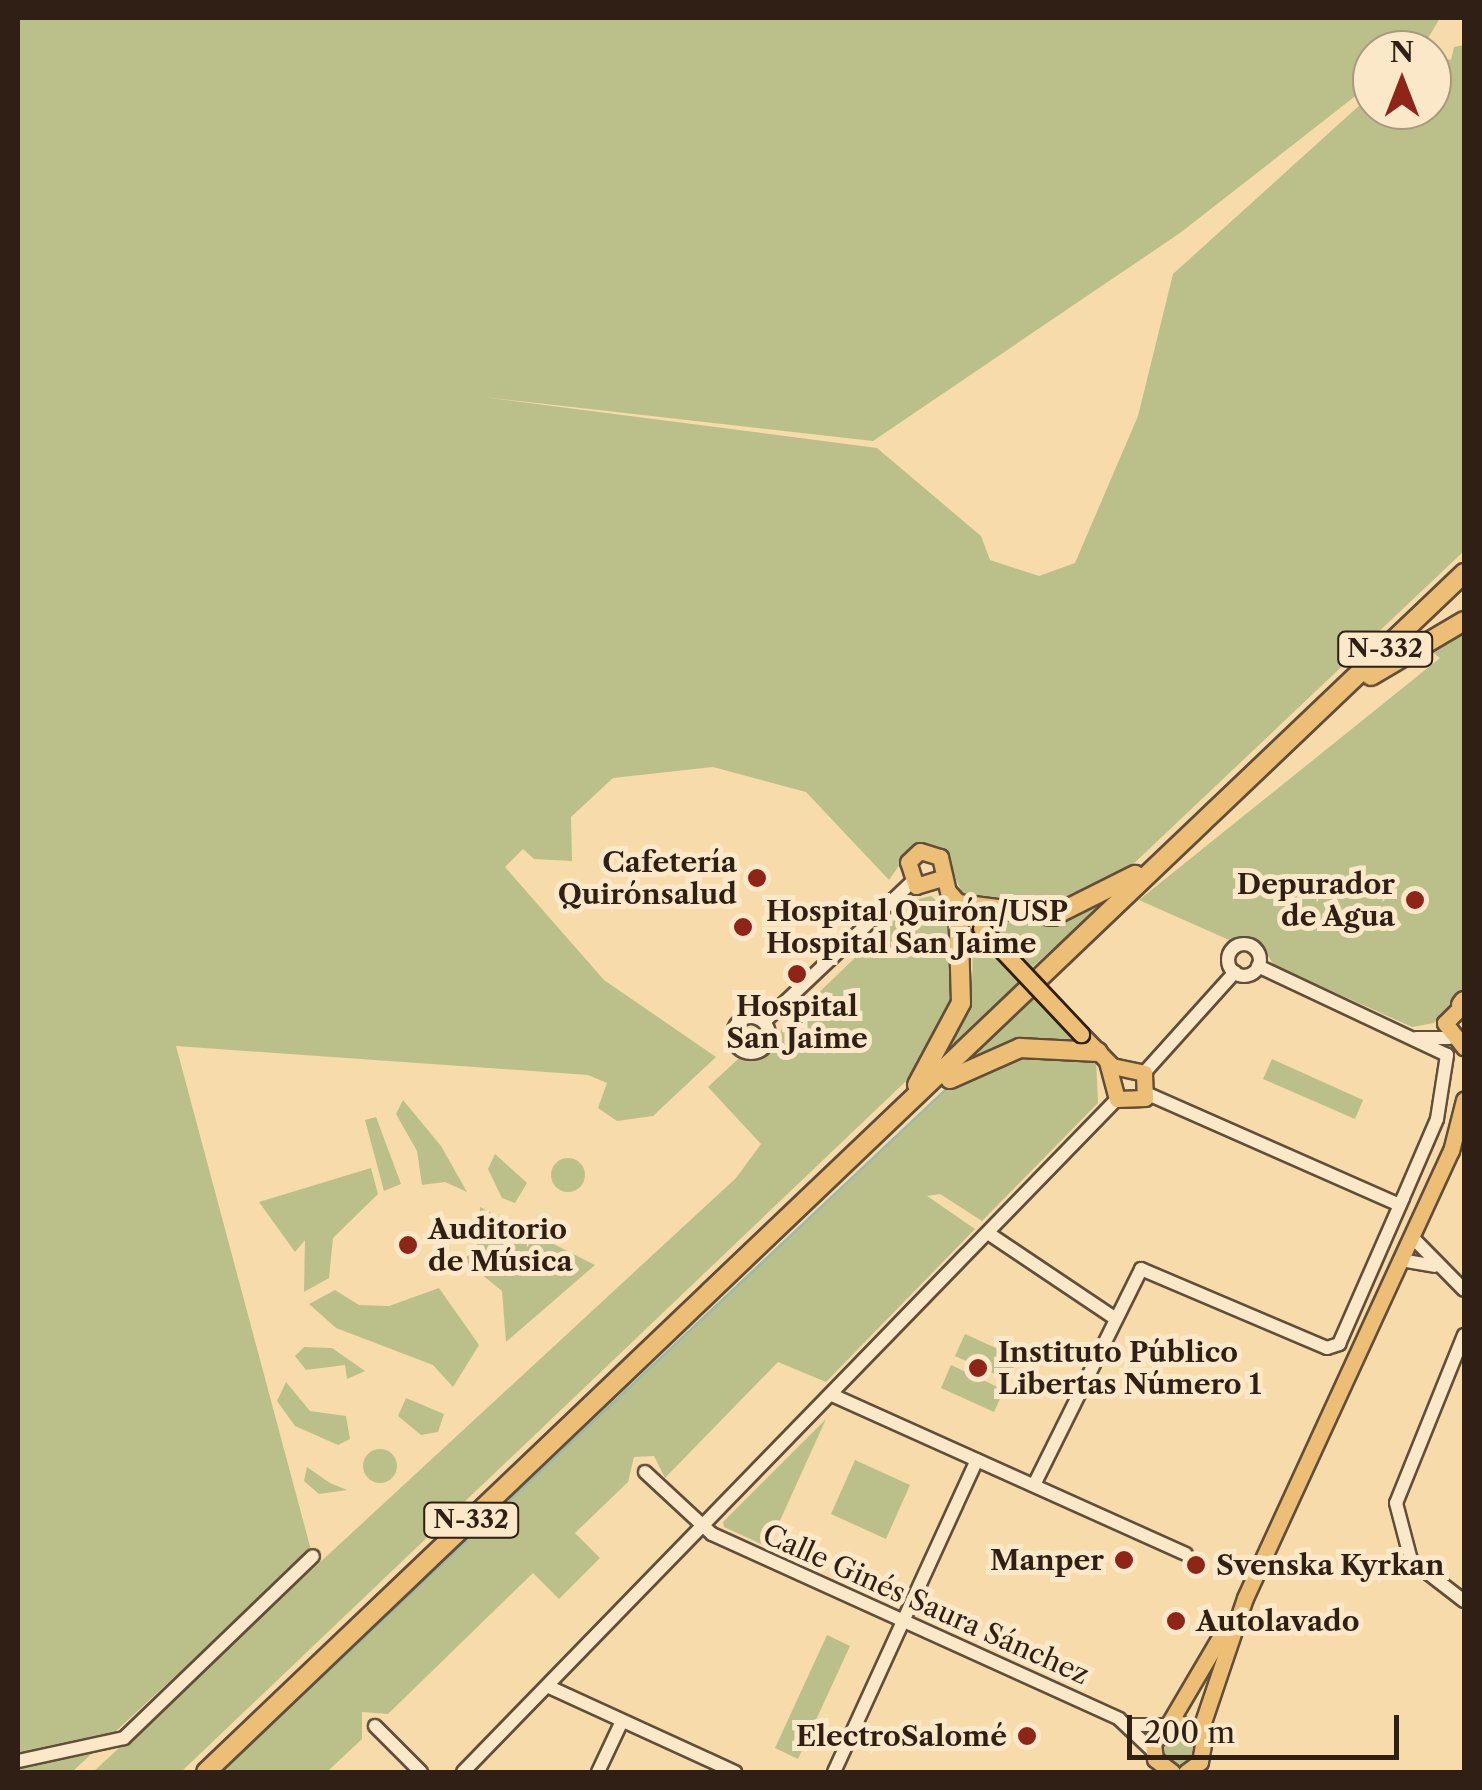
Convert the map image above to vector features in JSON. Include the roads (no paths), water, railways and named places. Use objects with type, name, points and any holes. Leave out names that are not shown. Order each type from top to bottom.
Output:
[{"type":"highway","name":"N-332","points":[[206,1772],[1464,573]]},
{"type":"highway","points":[[1306,724],[1410,646],[1464,621]]},
{"type":"highway","points":[[945,890],[1019,918],[1088,905],[1233,794]]},
{"type":"highway","points":[[736,1268],[941,1053],[967,966],[945,890]]},
{"type":"highway","name":"N-332","points":[[736,1268],[963,1069],[1020,1048],[1110,1065]]},
{"type":"main road","points":[[945,890],[940,858],[920,851],[906,867],[912,882],[945,890],[1081,1034],[1110,1065],[1117,1100],[1134,1105],[1148,1094],[1144,1073],[1110,1065]]},
{"type":"main road","points":[[1463,1004],[1452,1041],[1464,1061]]},
{"type":"main road","points":[[1172,1772],[1152,1760],[1168,1724],[1244,1598],[1412,1238],[1464,1100]]},
{"type":"main road","points":[[1186,1772],[1204,1755],[1200,1732],[1244,1598]]},
{"type":"main road","points":[[1168,1724],[1200,1732]]},
{"type":"street","points":[[764,1022],[912,882]]},
{"type":"street","points":[[1235,972],[1229,955],[1239,945],[1257,951],[1258,966]]},
{"type":"street","points":[[1034,1485],[1144,1268],[1333,1346],[1437,1119],[1452,1041],[1422,1037],[1258,966],[1235,972],[1144,1073]]},
{"type":"street","points":[[1148,1094],[1400,1205]]},
{"type":"street","points":[[462,1772],[1117,1100]]},
{"type":"street","points":[[988,1233],[1116,1319]]},
{"type":"street","points":[[1412,1238],[1434,1266],[1464,1290]]},
{"type":"street","points":[[1401,1260],[1434,1266]]},
{"type":"street","points":[[1464,1335],[1396,1503],[1411,1560],[1464,1601]]},
{"type":"street","points":[[832,1394],[1186,1554]]},
{"type":"street","points":[[834,1772],[977,1460]]},
{"type":"street","name":"Calle Ginés Saura Sánchez","points":[[644,1472],[701,1528],[1132,1725]]},
{"type":"street","points":[[18,1761],[124,1738],[313,1556]]},
{"type":"street","points":[[547,1686],[735,1772]]},
{"type":"street","points":[[598,1772],[622,1721]]},
{"type":"street","points":[[1152,1760],[1132,1725],[1168,1724]]},
{"type":"street","points":[[376,1726],[421,1772]]},
{"type":"waterway","points":[[220,1772],[948,1087]]},
{"type":"place","name":"Cafetería Quirónsalud","points":[[757,878]]},
{"type":"place","name":"Depurador de Agua","points":[[1415,900]]},
{"type":"place","name":"Hospital Quirón/USP Hospital San Jaime","points":[[743,927]]},
{"type":"place","name":"Hospital San Jaime","points":[[797,974]]},
{"type":"place","name":"Auditorio de Música","points":[[408,1245]]},
{"type":"place","name":"Instituto Público Libertas Número 1","points":[[978,1368]]},
{"type":"place","name":"Manper","points":[[1124,1560]]},
{"type":"place","name":"Svenska Kyrkan","points":[[1196,1565]]},
{"type":"place","name":"Autolavado","points":[[1176,1621]]},
{"type":"place","name":"ElectroSalomé","points":[[1027,1736]]}]
